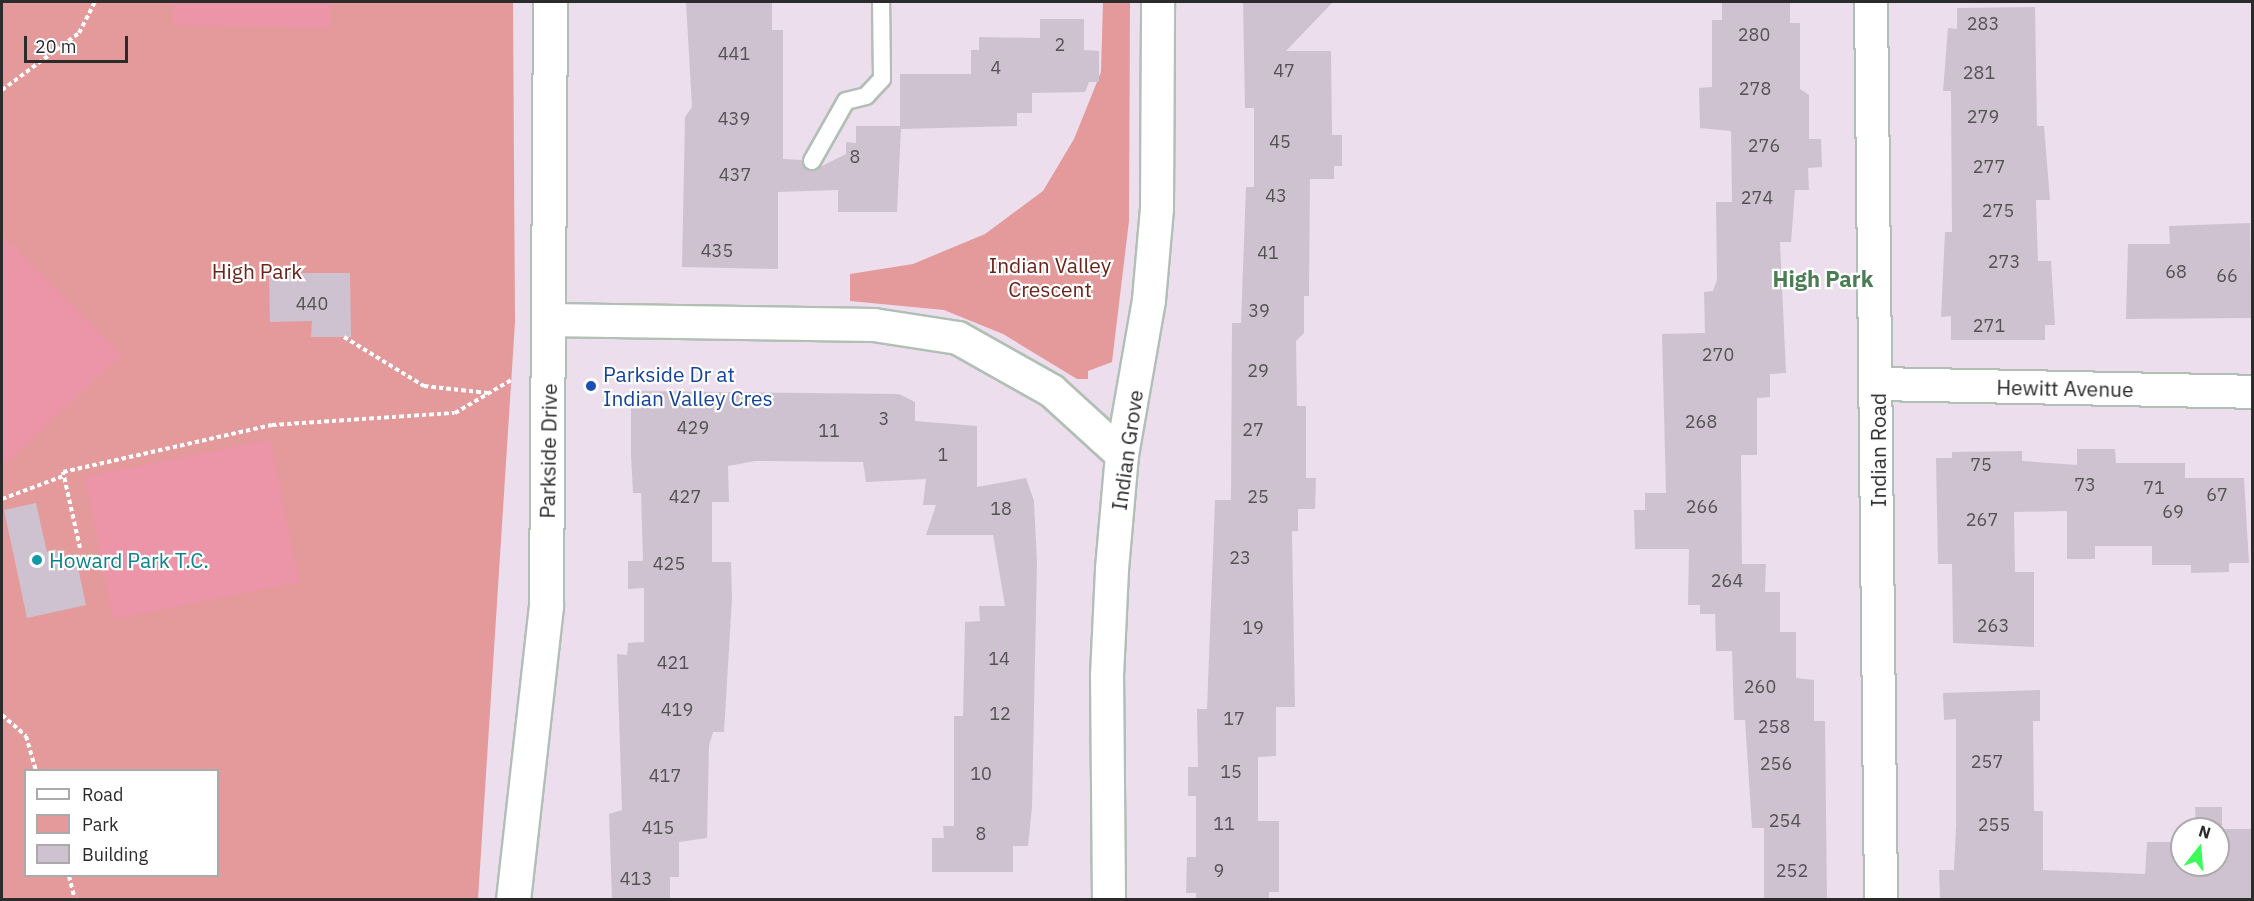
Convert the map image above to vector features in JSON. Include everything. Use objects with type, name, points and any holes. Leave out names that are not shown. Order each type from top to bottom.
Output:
[{"type":"main road","name":"Parkside Drive","points":[[513,900],[546,606],[550,2]]},
{"type":"street","name":"Indian Grove","points":[[1109,900],[1107,676],[1122,455],[1149,300],[1156,208],[1158,2]]},
{"type":"street","name":"Indian Road","points":[[1871,2],[1878,384],[1881,900]]},
{"type":"street","points":[[548,321],[874,325],[958,338],[1052,391],[1122,455]]},
{"type":"street","name":"Hewitt Avenue","points":[[1878,384],[2253,392]]},
{"type":"lane","points":[[812,161],[846,101],[872,92],[882,79],[881,2]]},
{"type":"path","points":[[2,90],[79,33],[95,2]]},
{"type":"path","points":[[344,337],[424,386],[489,393]]},
{"type":"path","points":[[2,499],[64,476],[272,425],[455,413],[513,379]]},
{"type":"path","points":[[64,476],[80,548]]},
{"type":"path","points":[[2,715],[26,736],[35,769]]},
{"type":"path","points":[[69,877],[75,900]]},
{"type":"green space","name":"High Park","points":[[2,2],[513,2],[515,322],[478,899],[2,900]]},
{"type":"green space","name":"Indian Valley Crescent","points":[[1103,2],[1130,2],[1129,221],[1112,362],[1088,371],[1088,379],[1077,379],[1003,334],[944,310],[850,301],[850,274],[913,264],[985,234],[1043,191],[1074,139],[1101,72]]},
{"type":"shaded area","points":[[174,2],[330,2],[330,28],[173,25]]},
{"type":"shaded area","points":[[2,235],[121,355],[6,463],[2,458]]},
{"type":"shaded area","points":[[270,440],[299,582],[113,619],[85,477]]},
{"type":"building","points":[[686,2],[772,2],[772,30],[783,30],[783,159],[802,160],[812,171],[846,154],[846,142],[856,143],[856,126],[900,126],[900,74],[971,74],[971,50],[979,50],[979,37],[1040,38],[1040,19],[1084,19],[1084,50],[1099,51],[1099,82],[1089,82],[1085,92],[1032,93],[1032,113],[1017,113],[1017,126],[901,129],[897,212],[838,212],[838,190],[778,192],[778,269],[682,267],[685,117],[692,107]]},
{"type":"building","points":[[1243,2],[1333,2],[1286,51],[1331,51],[1332,135],[1342,135],[1342,166],[1334,166],[1334,179],[1310,179],[1309,296],[1304,296],[1304,333],[1296,341],[1297,406],[1306,406],[1306,478],[1316,478],[1315,509],[1298,509],[1298,531],[1292,531],[1295,707],[1276,707],[1276,756],[1258,757],[1258,821],[1279,821],[1279,892],[1269,892],[1269,900],[1196,900],[1196,893],[1186,893],[1187,857],[1196,857],[1196,796],[1188,796],[1188,767],[1198,767],[1197,709],[1207,709],[1215,500],[1231,500],[1232,323],[1241,323],[1246,187],[1254,187],[1254,108],[1245,108]]},
{"type":"building","points":[[1722,2],[1790,2],[1790,23],[1800,23],[1800,89],[1809,95],[1809,139],[1821,139],[1822,167],[1808,168],[1809,190],[1795,190],[1791,242],[1780,242],[1786,373],[1770,374],[1770,397],[1757,398],[1757,455],[1741,455],[1742,564],[1766,564],[1765,592],[1780,592],[1780,632],[1796,632],[1796,678],[1814,680],[1814,721],[1825,721],[1827,900],[1764,900],[1764,828],[1752,828],[1745,720],[1734,720],[1732,651],[1716,651],[1715,614],[1700,614],[1700,605],[1688,605],[1689,549],[1635,549],[1634,510],[1645,510],[1645,493],[1666,493],[1662,334],[1705,333],[1704,292],[1713,291],[1717,280],[1716,202],[1732,202],[1731,131],[1700,128],[1699,88],[1712,87],[1712,20],[1722,20]]},
{"type":"building","points":[[2035,7],[2037,126],[2044,126],[2050,200],[2036,200],[2038,261],[2051,261],[2055,325],[2045,325],[2045,340],[1951,340],[1951,316],[1941,317],[1945,232],[1952,232],[1951,91],[1943,91],[1948,28],[1957,29],[1957,8]]},
{"type":"building","points":[[2250,223],[2252,318],[2126,319],[2128,244],[2170,244],[2169,226]]},
{"type":"building","points":[[269,273],[350,273],[351,337],[311,337],[312,321],[270,322]]},
{"type":"building","points":[[640,391],[899,394],[915,402],[915,421],[977,426],[977,487],[1026,478],[1034,501],[1037,563],[1032,807],[1028,846],[1013,846],[1013,872],[932,872],[932,838],[944,838],[943,826],[954,826],[954,716],[963,716],[965,622],[980,621],[979,606],[1005,606],[993,535],[926,535],[936,505],[923,505],[926,479],[866,482],[863,462],[755,461],[728,466],[729,502],[712,502],[712,562],[731,562],[732,599],[724,732],[713,732],[709,746],[707,838],[679,842],[679,877],[670,877],[670,898],[612,899],[609,814],[622,810],[617,654],[627,655],[628,643],[644,642],[644,588],[628,589],[628,561],[643,561],[641,493],[633,493],[631,455],[631,401]]},
{"type":"building","points":[[2077,449],[2115,449],[2116,463],[2185,463],[2185,478],[2244,478],[2249,563],[2229,563],[2229,572],[2191,573],[2191,565],[2152,565],[2152,546],[2095,546],[2095,559],[2067,559],[2067,511],[2014,512],[2015,572],[2034,572],[2034,647],[1953,643],[1952,564],[1938,564],[1936,458],[1952,458],[1952,452],[2022,451],[2022,461],[2077,465]]},
{"type":"building","name":"Howard Park T.C.","points":[[36,503],[47,552],[56,549],[61,571],[78,568],[86,605],[27,618],[4,510]]},
{"type":"building","points":[[2040,690],[2040,721],[2033,721],[2034,811],[2043,811],[2043,870],[2145,874],[2147,842],[2170,842],[2170,877],[2230,877],[2230,829],[2253,829],[2253,900],[1940,900],[1939,870],[1954,870],[1956,826],[1956,719],[1944,720],[1943,693]]},
{"type":"building","points":[[2195,807],[2222,807],[2222,817],[2195,817]]},
{"type":"place","name":"Parkside Dr at Indian Valley Cres","points":[[591,386]]},
{"type":"place","name":"Howard Park T.C.","points":[[37,560]]},
{"type":"district","name":"High Park","points":[[1823,279]]}]
